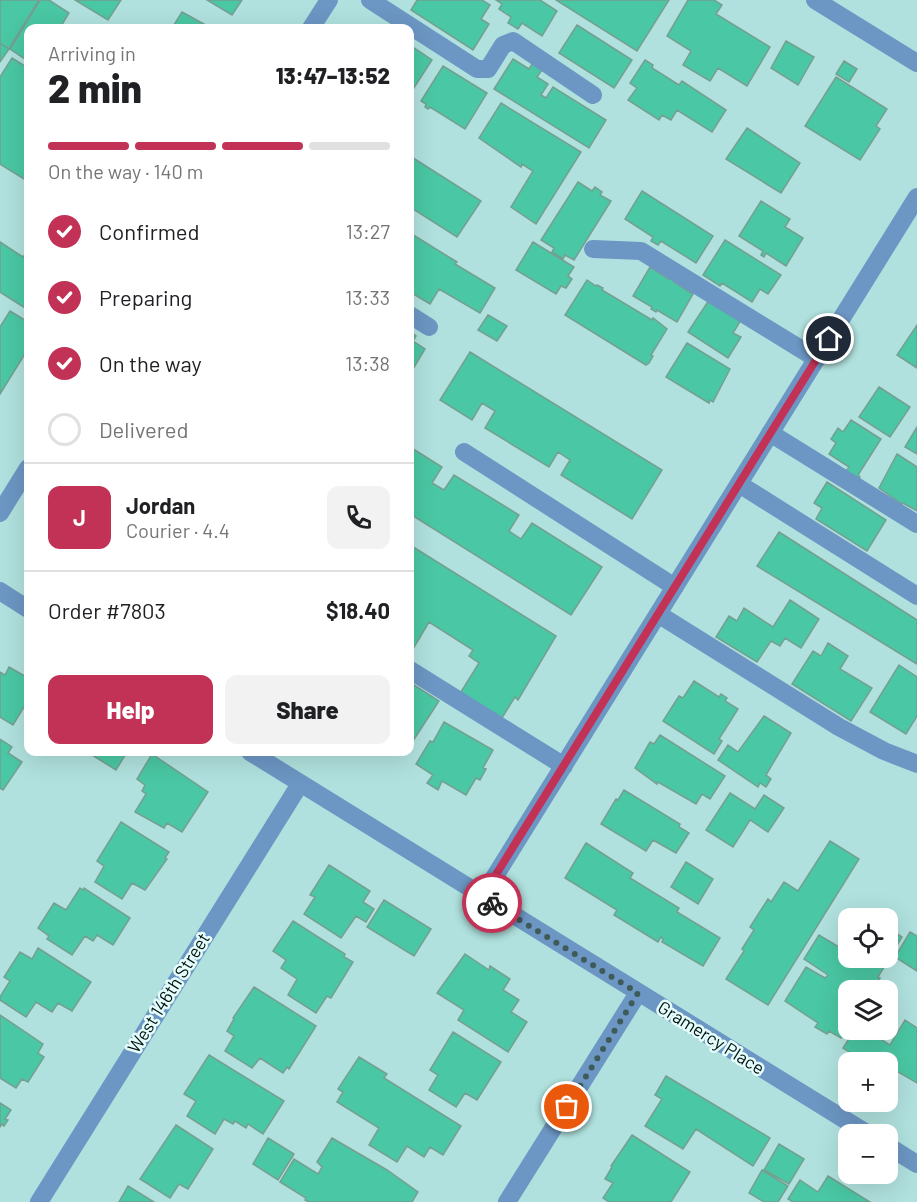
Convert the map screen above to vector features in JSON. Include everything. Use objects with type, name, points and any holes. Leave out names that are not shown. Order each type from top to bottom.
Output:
[{"type":"street","points":[[314,24],[329,0]]},
{"type":"street","points":[[370,0],[407,24]]},
{"type":"street","points":[[815,0],[917,63]]},
{"type":"street","points":[[414,28],[477,69],[488,69],[503,45],[513,41],[593,95]]},
{"type":"street","points":[[482,897],[917,197]]},
{"type":"street","points":[[593,249],[641,251],[817,359]]},
{"type":"street","points":[[414,318],[429,327]]},
{"type":"street","points":[[770,433],[917,524]]},
{"type":"street","points":[[464,452],[675,587]]},
{"type":"street","points":[[0,513],[24,474]]},
{"type":"street","points":[[739,484],[917,596]]},
{"type":"street","points":[[0,591],[24,606]]},
{"type":"street","points":[[658,614],[839,728],[884,751],[917,764]]},
{"type":"street","points":[[414,672],[564,766]]},
{"type":"street","name":"Gramercy Place","points":[[256,756],[852,1124]]},
{"type":"street","name":"West 146th Street","points":[[39,1202],[300,784]]},
{"type":"street","points":[[507,1202],[638,993]]},
{"type":"street","points":[[898,1152],[917,1164]]},
{"type":"building","points":[[0,0],[39,0],[9,49],[0,43]]},
{"type":"building","points":[[40,0],[49,0],[69,13],[62,24],[25,24]]},
{"type":"building","points":[[75,0],[121,0],[108,20]]},
{"type":"building","points":[[207,0],[242,0],[232,15]]},
{"type":"building","points":[[417,0],[482,0],[490,5],[481,19],[489,24],[473,50],[411,10]]},
{"type":"building","points":[[496,0],[540,0],[557,11],[542,36],[522,23],[518,29],[508,23],[511,17],[499,9],[502,4]]},
{"type":"building","points":[[556,0],[669,0],[637,51]]},
{"type":"building","points":[[688,0],[714,0],[722,5],[716,14],[770,47],[747,86],[718,68],[710,81],[683,65],[691,51],[667,36]]},
{"type":"building","points":[[182,12],[204,24],[174,24]]},
{"type":"building","points":[[577,25],[632,60],[614,88],[559,53]]},
{"type":"building","points":[[24,26],[24,58],[10,49]]},
{"type":"building","points":[[786,41],[814,57],[798,85],[771,68]]},
{"type":"building","points":[[0,43],[9,49],[0,62]]},
{"type":"building","points":[[414,48],[432,60],[414,88]]},
{"type":"building","points":[[12,58],[24,66],[24,179],[0,164],[0,77]]},
{"type":"building","points":[[513,59],[529,69],[534,61],[544,67],[537,77],[548,84],[541,95],[546,98],[553,87],[606,120],[589,148],[494,89]]},
{"type":"building","points":[[645,60],[653,65],[652,68],[679,85],[682,81],[726,110],[712,132],[677,110],[671,120],[662,115],[659,120],[628,100],[637,88],[630,83]]},
{"type":"building","points":[[844,61],[857,69],[849,82],[836,74]]},
{"type":"building","points":[[443,66],[487,93],[465,129],[430,107],[428,109],[421,101]]},
{"type":"building","points":[[836,77],[887,109],[876,126],[880,129],[860,160],[805,126]]},
{"type":"building","points":[[501,103],[581,152],[536,224],[511,207],[533,171],[522,164],[521,167],[479,138]]},
{"type":"building","points":[[747,128],[800,163],[781,193],[726,159]]},
{"type":"building","points":[[414,159],[481,201],[457,237],[414,210]]},
{"type":"building","points":[[578,182],[592,191],[595,187],[602,192],[600,195],[611,201],[574,260],[565,255],[563,259],[552,252],[554,248],[541,240]]},
{"type":"building","points":[[642,191],[713,236],[696,263],[661,241],[658,245],[651,241],[653,237],[625,219]]},
{"type":"building","points":[[761,201],[790,219],[785,227],[803,238],[786,266],[766,253],[764,257],[761,255],[763,251],[739,236]]},
{"type":"building","points":[[414,235],[495,288],[480,313],[439,289],[430,304],[414,294]]},
{"type":"building","points":[[725,240],[781,275],[768,294],[760,289],[752,302],[722,283],[720,286],[703,275]]},
{"type":"building","points":[[0,242],[24,256],[24,307],[0,292]]},
{"type":"building","points":[[533,242],[574,267],[568,276],[572,279],[566,288],[561,286],[556,294],[516,270]]},
{"type":"building","points":[[650,267],[668,279],[670,275],[676,278],[674,282],[693,294],[677,322],[657,310],[656,312],[651,309],[652,307],[633,296]]},
{"type":"building","points":[[587,280],[652,320],[653,318],[667,329],[651,355],[653,356],[649,363],[646,365],[565,315]]},
{"type":"building","points":[[709,300],[741,320],[733,333],[741,337],[728,358],[688,332]]},
{"type":"building","points":[[10,311],[24,320],[24,355],[0,394],[0,327]]},
{"type":"building","points":[[488,315],[507,326],[497,341],[478,330]]},
{"type":"building","points":[[917,325],[917,368],[897,355]]},
{"type":"building","points":[[414,342],[425,349],[414,367]]},
{"type":"building","points":[[687,343],[730,369],[713,402],[710,400],[709,403],[666,377]]},
{"type":"building","points":[[470,352],[662,470],[632,519],[561,475],[570,460],[558,452],[549,467],[485,428],[495,411],[482,403],[472,420],[440,400]]},
{"type":"building","points":[[879,387],[910,407],[890,437],[859,417]]},
{"type":"building","points":[[851,420],[881,439],[858,475],[859,479],[845,473],[849,467],[829,454],[836,443],[831,439],[838,428],[843,432]]},
{"type":"building","points":[[917,427],[917,454],[905,447]]},
{"type":"building","points":[[414,450],[442,467],[432,483],[444,490],[454,475],[519,515],[509,531],[521,539],[532,523],[602,567],[571,615],[414,517]]},
{"type":"building","points":[[897,454],[917,467],[917,511],[879,488]]},
{"type":"building","points":[[827,482],[886,520],[867,551],[816,519],[822,508],[814,503]]},
{"type":"building","points":[[779,532],[917,620],[917,664],[757,566]]},
{"type":"building","points":[[414,547],[556,636],[518,700],[515,697],[500,721],[459,695],[479,663],[469,656],[473,650],[429,622],[414,647]]},
{"type":"building","points":[[790,600],[819,619],[801,648],[785,638],[780,646],[771,641],[757,662],[716,637],[729,616],[737,621],[744,608],[773,627]]},
{"type":"building","points":[[828,643],[848,656],[840,669],[872,688],[851,721],[792,684],[813,651],[821,656]]},
{"type":"building","points":[[899,665],[917,677],[917,716],[906,734],[870,712]]},
{"type":"building","points":[[9,667],[24,676],[24,707],[13,725],[0,717],[0,672],[5,675]]},
{"type":"building","points":[[694,681],[719,697],[721,694],[727,698],[725,701],[738,709],[719,739],[722,741],[714,754],[663,721],[679,696],[683,698]]},
{"type":"building","points":[[414,685],[439,701],[414,739]]},
{"type":"building","points":[[764,716],[791,733],[766,775],[771,779],[766,787],[760,783],[758,787],[718,760],[728,745],[738,752]]},
{"type":"building","points":[[444,722],[493,750],[483,768],[486,769],[480,780],[476,778],[466,795],[442,781],[438,790],[427,783],[433,775],[416,764],[430,741],[433,742]]},
{"type":"building","points":[[660,735],[725,776],[710,799],[702,794],[696,804],[658,782],[657,784],[635,768],[650,742],[654,744]]},
{"type":"building","points":[[0,739],[12,747],[8,753],[22,762],[3,790],[0,788]]},
{"type":"building","points":[[94,756],[125,756],[116,770]]},
{"type":"building","points":[[151,756],[155,756],[208,792],[182,832],[167,823],[164,828],[135,812],[146,794],[142,791],[145,785],[137,779]]},
{"type":"building","points":[[624,790],[680,824],[679,827],[689,833],[676,853],[653,840],[646,851],[601,824]]},
{"type":"building","points":[[730,793],[755,809],[764,795],[784,808],[768,832],[750,820],[733,847],[706,830]]},
{"type":"building","points":[[121,822],[169,852],[165,858],[167,859],[145,890],[132,883],[122,899],[95,882],[104,866],[97,861]]},
{"type":"building","points":[[830,841],[859,859],[768,1005],[726,979],[754,930],[750,927],[768,899],[771,902],[784,882],[798,891]]},
{"type":"building","points":[[586,843],[633,873],[630,878],[679,908],[677,912],[720,938],[703,966],[662,942],[661,937],[658,942],[614,915],[617,910],[565,878]]},
{"type":"building","points":[[686,862],[713,879],[698,904],[671,887]]},
{"type":"building","points":[[329,865],[370,891],[363,902],[374,909],[366,922],[356,916],[341,938],[304,914],[315,897],[310,895]]},
{"type":"building","points":[[80,888],[83,890],[84,888],[130,918],[113,945],[97,935],[93,941],[85,936],[72,955],[47,939],[49,936],[38,928],[54,903],[66,910]]},
{"type":"building","points":[[384,900],[431,929],[414,956],[367,927]]},
{"type":"building","points":[[293,921],[345,954],[344,957],[353,962],[331,998],[327,996],[316,1013],[288,995],[297,979],[281,968],[286,960],[273,951]]},
{"type":"building","points":[[910,932],[917,936],[917,971],[898,959],[898,952]]},
{"type":"building","points":[[819,935],[838,946],[838,968],[883,968],[879,980],[838,980],[838,1036],[829,1031],[827,1034],[815,1027],[818,1023],[785,1001],[806,967],[825,978],[828,975],[804,959]]},
{"type":"building","points":[[38,948],[91,982],[72,1011],[58,1003],[52,1012],[36,1002],[26,1017],[0,1000],[10,981],[4,977],[20,952],[32,959]]},
{"type":"building","points":[[465,954],[489,970],[490,966],[510,979],[503,990],[519,1000],[511,1012],[527,1022],[508,1052],[458,1020],[464,1010],[437,993]]},
{"type":"building","points":[[254,987],[316,1026],[289,1069],[287,1067],[283,1073],[260,1058],[252,1068],[225,1051],[234,1036],[227,1031]]},
{"type":"building","points":[[0,1015],[43,1044],[38,1053],[44,1057],[28,1082],[22,1079],[16,1088],[0,1078]]},
{"type":"building","points":[[905,1020],[917,1028],[917,1083],[898,1072],[898,1052],[849,1052],[843,1048],[848,1040],[882,1040],[890,1045],[893,1040],[898,1040],[898,1032]]},
{"type":"building","points":[[453,1032],[501,1062],[477,1100],[465,1093],[456,1107],[429,1090],[438,1075],[430,1070]]},
{"type":"building","points":[[209,1055],[284,1101],[263,1134],[248,1124],[246,1128],[235,1121],[233,1124],[224,1119],[215,1134],[187,1116],[196,1101],[184,1094]]},
{"type":"building","points":[[359,1057],[387,1074],[384,1078],[461,1126],[443,1155],[430,1147],[424,1157],[407,1146],[397,1162],[369,1145],[379,1128],[337,1102],[343,1092],[338,1089]]},
{"type":"building","points":[[666,1076],[770,1138],[753,1166],[696,1129],[683,1149],[645,1126],[662,1099],[655,1095]]},
{"type":"building","points":[[0,1103],[11,1110],[5,1119],[8,1120],[4,1126],[2,1124],[0,1127]]},
{"type":"building","points":[[176,1125],[213,1149],[188,1189],[179,1184],[170,1198],[140,1179]]},
{"type":"building","points":[[632,1135],[690,1172],[671,1202],[609,1202],[603,1198],[613,1183],[605,1179]]},
{"type":"building","points":[[268,1138],[294,1154],[278,1180],[253,1164]]},
{"type":"building","points":[[332,1138],[387,1170],[418,1192],[412,1202],[309,1202],[280,1182],[294,1159],[318,1174],[322,1167],[317,1162]]},
{"type":"building","points":[[779,1144],[804,1159],[789,1184],[764,1170]]},
{"type":"building","points":[[762,1170],[788,1186],[778,1202],[764,1202],[749,1193]]},
{"type":"building","points":[[828,1176],[870,1202],[793,1202],[788,1199],[800,1180],[818,1192]]},
{"type":"building","points":[[128,1186],[154,1202],[119,1202]]},
{"type":"way so far","points":[[492,903],[638,993],[567,1107]]},
{"type":"route","points":[[492,903],[482,897],[829,339]]}]
